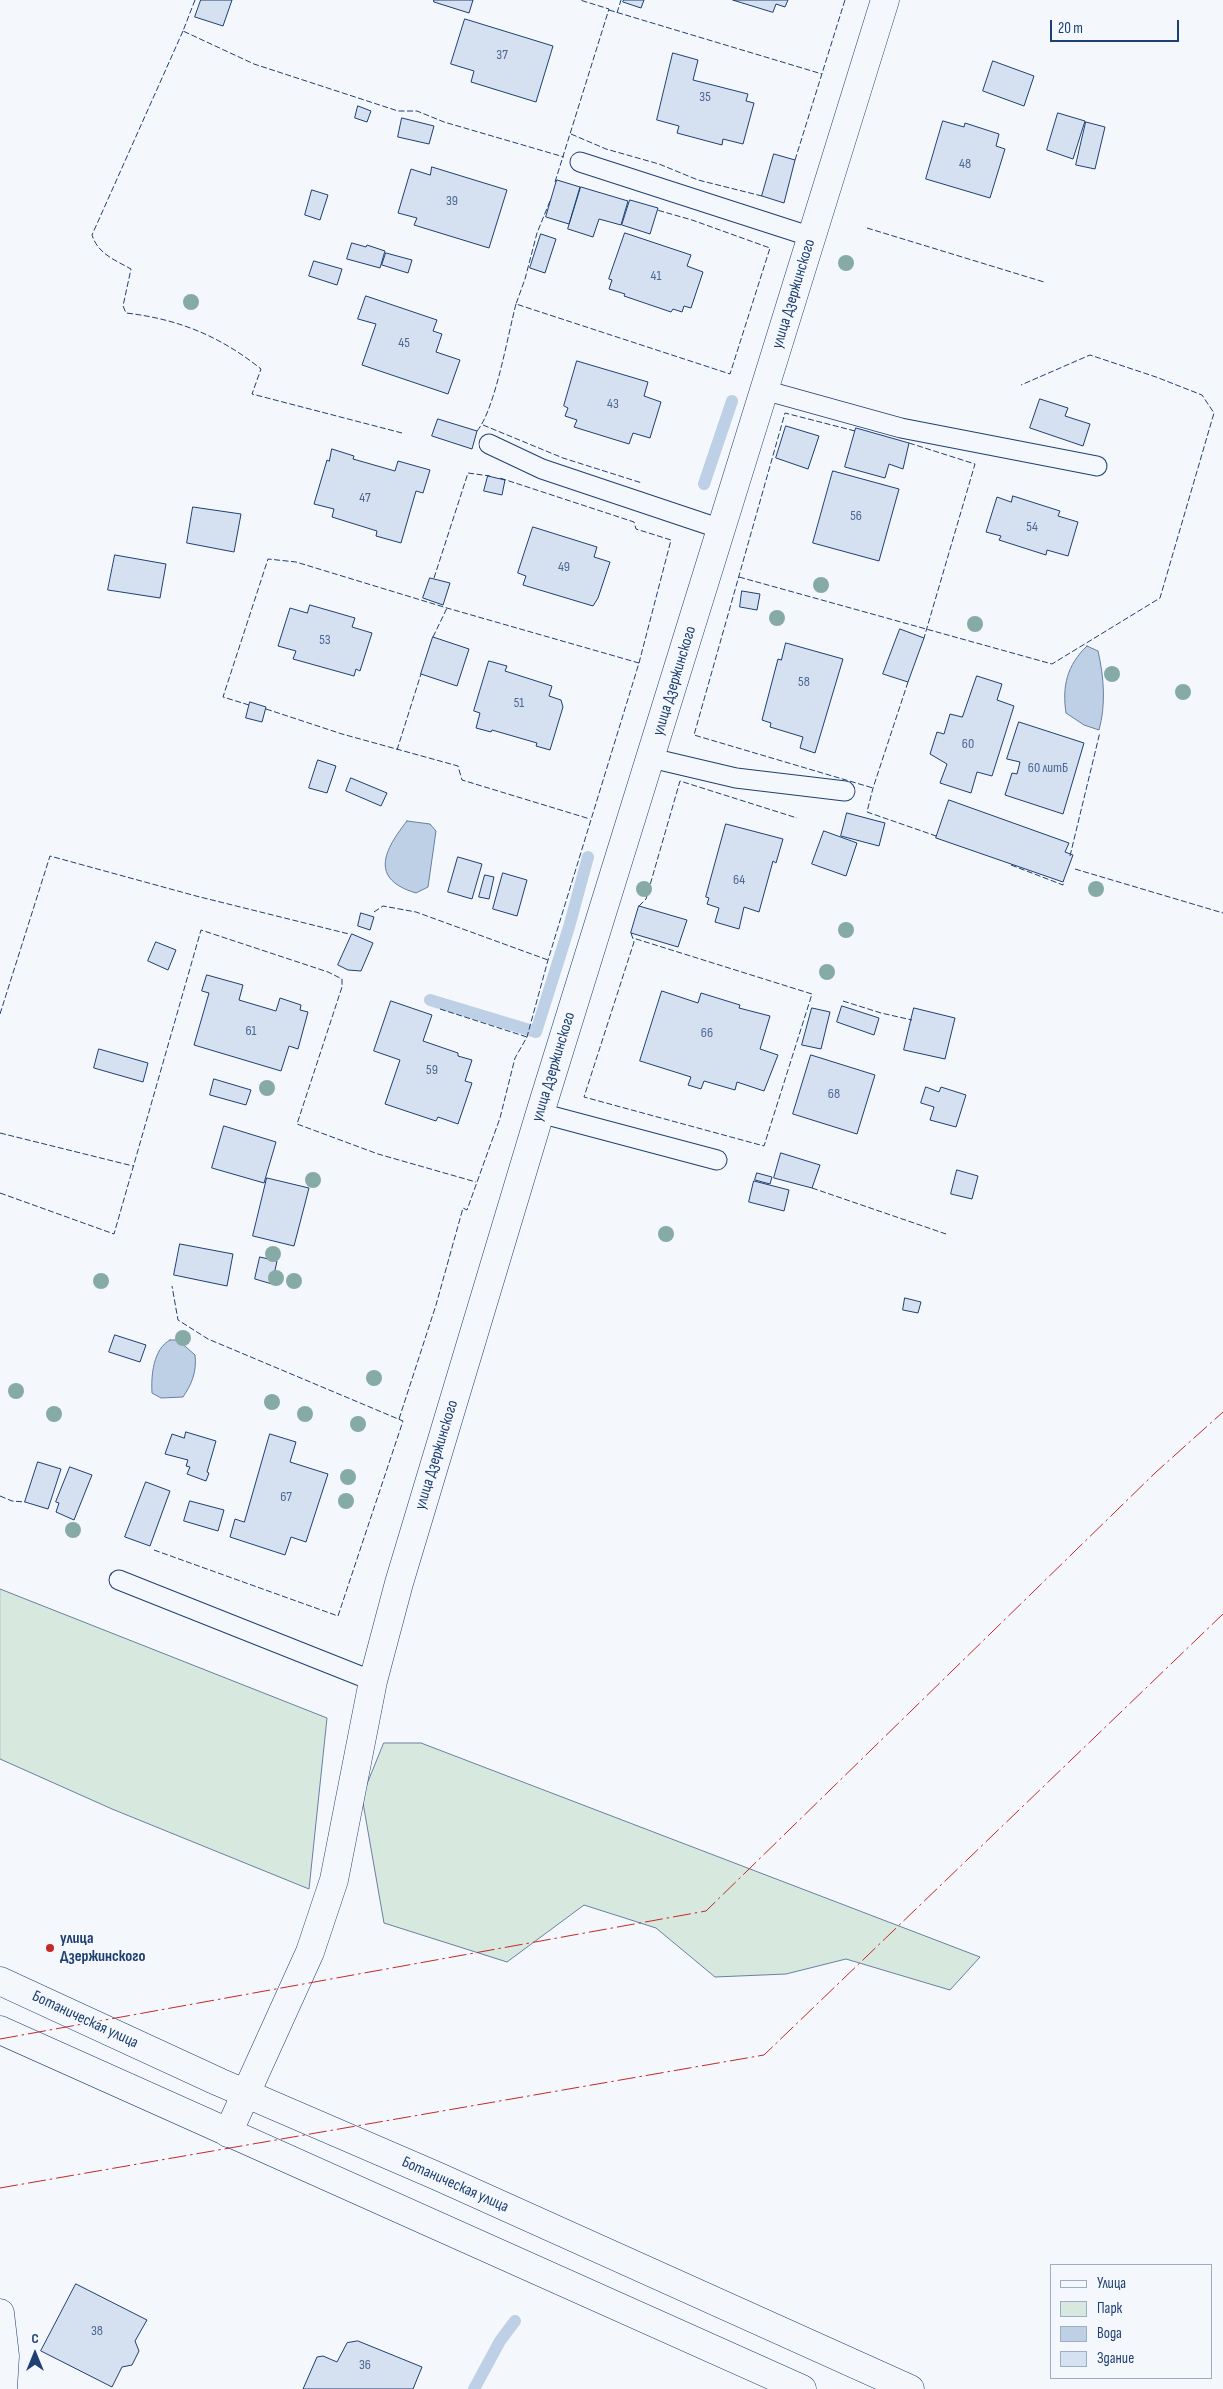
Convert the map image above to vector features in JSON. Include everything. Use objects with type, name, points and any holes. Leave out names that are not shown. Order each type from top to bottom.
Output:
[{"type":"street","name":"улица Дзержинского","points":[[228,2133],[310,1952],[334,1880],[373,1681],[399,1583],[540,1113],[885,0]]},
{"type":"street","name":"Ботаническая улица","points":[[0,1981],[247,2094],[437,2176],[910,2389]]},
{"type":"street","points":[[0,2030],[785,2386]]},
{"type":"street","points":[[0,2313],[5,2356],[3,2389]]},
{"type":"lane","points":[[580,162],[812,237]]},
{"type":"lane","points":[[764,390],[901,428],[1097,466]]},
{"type":"lane","points":[[489,444],[542,469],[721,530]]},
{"type":"lane","points":[[651,758],[736,778],[845,791]]},
{"type":"lane","points":[[540,1113],[716,1160]]},
{"type":"lane","points":[[119,1580],[373,1681]]},
{"type":"green space","points":[[0,1589],[327,1718],[309,1889],[112,1809],[0,1759]]},
{"type":"green space","points":[[384,1743],[421,1743],[980,1957],[950,1990],[846,1959],[786,1974],[715,1977],[656,1928],[584,1905],[507,1962],[384,1923],[362,1797]]},
{"type":"water","points":[[1087,646],[1098,651],[1102,671],[1103,701],[1099,730],[1084,725],[1066,713],[1065,694],[1068,676],[1080,653]]},
{"type":"water","points":[[407,821],[430,824],[436,831],[428,887],[416,893],[401,887],[386,872],[387,853]]},
{"type":"water","points":[[170,1340],[178,1340],[195,1355],[194,1372],[183,1397],[161,1398],[152,1393],[154,1364],[164,1344]]},
{"type":"building","points":[[201,0],[232,0],[223,26],[195,17]]},
{"type":"building","points":[[434,0],[473,0],[469,13],[434,2]]},
{"type":"building","points":[[624,0],[644,0],[641,8],[623,2]]},
{"type":"building","points":[[733,0],[788,0],[785,7],[776,4],[773,12]]},
{"type":"building","points":[[465,19],[553,46],[536,102],[471,82],[474,71],[451,64]]},
{"type":"building","points":[[673,53],[698,60],[693,80],[748,94],[746,101],[754,103],[743,144],[723,139],[722,145],[677,133],[679,126],[657,120]]},
{"type":"building","points":[[993,61],[1034,76],[1024,106],[983,91]]},
{"type":"building","points":[[358,106],[371,111],[367,122],[355,118]]},
{"type":"building","points":[[1058,113],[1085,121],[1073,159],[1047,150]]},
{"type":"building","points":[[402,118],[434,126],[429,144],[398,137]]},
{"type":"building","points":[[943,121],[964,127],[965,123],[999,134],[996,146],[1005,149],[990,198],[926,179]]},
{"type":"building","points":[[1086,122],[1105,127],[1095,169],[1076,165]]},
{"type":"building","points":[[774,154],[795,160],[784,203],[762,196]]},
{"type":"building","points":[[432,167],[507,190],[489,248],[414,225],[417,218],[398,213],[411,169],[430,175]]},
{"type":"building","points":[[557,180],[580,187],[569,224],[546,217]]},
{"type":"building","points":[[581,187],[628,201],[621,225],[599,219],[593,237],[568,229]]},
{"type":"building","points":[[312,190],[328,195],[320,220],[305,215]]},
{"type":"building","points":[[630,200],[658,208],[650,234],[622,225]]},
{"type":"building","points":[[625,233],[691,255],[687,266],[703,272],[691,308],[684,306],[682,312],[673,309],[671,312],[609,289],[612,280],[609,279]]},
{"type":"building","points":[[541,234],[556,239],[545,273],[530,268]]},
{"type":"building","points":[[352,243],[366,247],[367,245],[385,251],[380,268],[347,259]]},
{"type":"building","points":[[386,253],[412,260],[408,273],[382,265]]},
{"type":"building","points":[[314,261],[342,269],[337,285],[309,276]]},
{"type":"building","points":[[366,296],[437,320],[433,331],[442,334],[436,352],[460,360],[448,394],[362,365],[376,324],[358,319]]},
{"type":"building","points":[[577,361],[648,382],[644,396],[661,402],[650,438],[633,433],[629,444],[574,427],[577,420],[565,416],[568,408],[564,406]]},
{"type":"building","points":[[1040,399],[1068,408],[1065,416],[1090,424],[1083,446],[1030,428]]},
{"type":"building","points":[[438,419],[477,431],[472,449],[432,436]]},
{"type":"building","points":[[786,426],[819,436],[808,469],[776,458]]},
{"type":"building","points":[[856,428],[909,443],[903,469],[889,464],[885,478],[845,467]]},
{"type":"building","points":[[332,449],[354,456],[353,459],[395,471],[398,461],[430,470],[423,493],[416,491],[401,543],[376,536],[377,531],[332,517],[334,509],[314,504]]},
{"type":"building","points":[[833,471],[899,489],[879,561],[813,543]]},
{"type":"building","points":[[488,476],[505,480],[502,495],[484,491]]},
{"type":"building","points":[[1013,496],[1060,511],[1058,516],[1078,522],[1068,556],[1047,550],[1046,555],[999,540],[1001,536],[986,532],[997,497],[1011,502]]},
{"type":"building","points":[[193,507],[241,514],[234,552],[187,543]]},
{"type":"building","points":[[533,527],[597,547],[594,557],[610,562],[598,598],[593,606],[523,585],[526,576],[518,573]]},
{"type":"building","points":[[115,555],[166,564],[160,598],[108,590]]},
{"type":"building","points":[[430,578],[450,583],[443,605],[423,598]]},
{"type":"building","points":[[742,591],[760,594],[757,610],[740,607]]},
{"type":"building","points":[[310,605],[355,618],[352,627],[372,633],[360,671],[356,669],[354,676],[293,659],[296,651],[278,646],[290,608],[307,613]]},
{"type":"building","points":[[900,629],[924,638],[908,682],[883,674]]},
{"type":"building","points":[[433,637],[469,649],[457,686],[421,674]]},
{"type":"building","points":[[786,643],[843,659],[815,753],[800,748],[803,737],[770,727],[771,723],[762,720],[778,659],[781,660]]},
{"type":"building","points":[[489,661],[507,666],[505,671],[552,686],[549,696],[561,700],[563,707],[550,750],[536,746],[537,743],[492,730],[491,732],[476,728],[480,713],[474,711]]},
{"type":"building","points":[[977,676],[1002,684],[997,700],[1014,706],[992,776],[977,772],[971,793],[940,783],[947,764],[930,754],[937,732],[944,734],[950,714],[962,717]]},
{"type":"building","points":[[250,702],[266,707],[262,722],[246,718]]},
{"type":"building","points":[[1019,722],[1084,743],[1063,814],[1005,795],[1012,773],[1017,774],[1020,762],[1007,759]]},
{"type":"building","points":[[318,760],[336,766],[327,793],[309,788]]},
{"type":"building","points":[[351,778],[387,793],[381,806],[346,791]]},
{"type":"building","points":[[949,800],[1069,843],[1065,852],[1073,855],[1063,882],[936,838]]},
{"type":"building","points":[[847,813],[885,823],[879,846],[841,836]]},
{"type":"building","points":[[726,824],[783,839],[776,863],[773,861],[759,912],[744,907],[739,929],[715,922],[719,908],[707,904],[709,898],[706,897]]},
{"type":"building","points":[[824,831],[857,843],[846,876],[812,864]]},
{"type":"building","points":[[458,857],[482,864],[472,899],[448,892]]},
{"type":"building","points":[[503,873],[527,880],[517,916],[493,909]]},
{"type":"building","points":[[485,875],[494,877],[489,899],[479,897]]},
{"type":"building","points":[[639,906],[687,920],[678,947],[631,933]]},
{"type":"building","points":[[361,913],[374,917],[370,930],[358,926]]},
{"type":"building","points":[[352,934],[373,943],[361,971],[348,970],[338,965]]},
{"type":"building","points":[[156,942],[176,950],[168,970],[148,961]]},
{"type":"building","points":[[207,975],[243,985],[239,1000],[276,1011],[280,998],[301,1005],[300,1010],[308,1012],[298,1049],[289,1046],[281,1071],[194,1045],[209,993],[202,991]]},
{"type":"building","points":[[662,991],[698,1003],[701,993],[740,1005],[739,1008],[770,1016],[760,1049],[778,1055],[764,1091],[737,1082],[735,1090],[704,1081],[701,1089],[688,1085],[691,1077],[640,1061]]},
{"type":"building","points":[[391,1001],[432,1015],[423,1041],[472,1060],[465,1081],[472,1083],[458,1124],[438,1117],[436,1121],[385,1104],[400,1060],[374,1051]]},
{"type":"building","points":[[842,1006],[879,1018],[874,1035],[837,1022]]},
{"type":"building","points":[[812,1008],[830,1012],[821,1049],[802,1045]]},
{"type":"building","points":[[914,1008],[955,1018],[945,1059],[904,1050]]},
{"type":"building","points":[[99,1049],[148,1063],[143,1082],[94,1068]]},
{"type":"building","points":[[811,1055],[875,1075],[857,1134],[793,1114]]},
{"type":"building","points":[[214,1079],[251,1090],[246,1105],[210,1095]]},
{"type":"building","points":[[926,1087],[939,1092],[941,1087],[966,1095],[956,1127],[930,1120],[934,1107],[921,1103]]},
{"type":"building","points":[[224,1126],[276,1142],[264,1183],[212,1168]]},
{"type":"building","points":[[781,1153],[820,1165],[812,1188],[774,1178]]},
{"type":"building","points":[[957,1170],[978,1176],[972,1199],[951,1194]]},
{"type":"building","points":[[757,1173],[772,1177],[770,1184],[755,1180]]},
{"type":"building","points":[[267,1178],[309,1188],[294,1246],[253,1236]]},
{"type":"building","points":[[754,1181],[789,1190],[784,1211],[749,1202]]},
{"type":"building","points":[[180,1244],[233,1254],[227,1286],[174,1275]]},
{"type":"building","points":[[260,1257],[277,1261],[272,1284],[255,1279]]},
{"type":"building","points":[[905,1298],[921,1302],[918,1313],[903,1310]]},
{"type":"building","points":[[115,1335],[146,1345],[140,1362],[109,1352]]},
{"type":"building","points":[[186,1432],[216,1441],[206,1481],[187,1474],[190,1467],[186,1466],[188,1460],[165,1454],[172,1434],[184,1438]]},
{"type":"building","points":[[270,1434],[296,1442],[290,1462],[328,1474],[306,1542],[291,1537],[285,1555],[230,1537],[235,1519],[244,1522]]},
{"type":"building","points":[[38,1462],[61,1469],[48,1509],[25,1502]]},
{"type":"building","points":[[70,1467],[92,1475],[74,1520],[56,1512],[59,1503],[56,1502]]},
{"type":"building","points":[[146,1482],[170,1491],[150,1546],[125,1537]]},
{"type":"building","points":[[190,1501],[224,1510],[218,1531],[184,1521]]},
{"type":"building","points":[[76,2284],[147,2320],[135,2341],[139,2351],[132,2365],[122,2367],[112,2387],[41,2351]]},
{"type":"building","points":[[358,2341],[422,2367],[413,2389],[303,2389],[317,2357],[323,2356],[337,2362],[347,2343]]},
{"type":"waterway","points":[[704,484],[732,401]]},
{"type":"waterway","points":[[430,1000],[536,1032],[569,927],[588,857]]},
{"type":"waterway","points":[[474,2389],[500,2341],[515,2321]]},
{"type":"fence","points":[[195,0],[183,31],[254,64],[398,111],[417,111],[444,122],[564,157]]},
{"type":"fence","points":[[555,182],[609,9],[580,0]]},
{"type":"fence","points":[[617,13],[621,0]]},
{"type":"fence","points":[[795,160],[845,0]]},
{"type":"fence","points":[[609,10],[822,74]]},
{"type":"fence","points":[[183,31],[92,235],[103,252],[131,269],[123,306],[126,313],[163,320],[198,331],[246,357],[261,369],[252,394],[402,433]]},
{"type":"fence","points":[[571,134],[606,149],[659,164],[698,180],[762,196]]},
{"type":"fence","points":[[550,201],[537,233],[525,279],[516,304],[730,374],[770,248],[692,220],[657,210]]},
{"type":"fence","points":[[867,228],[1044,282]]},
{"type":"fence","points":[[477,431],[490,407],[516,304]]},
{"type":"fence","points":[[739,577],[1052,664],[1160,598],[1214,413],[1202,395],[1090,355],[1021,385]]},
{"type":"fence","points":[[855,431],[785,413],[694,735],[873,788]]},
{"type":"fence","points":[[483,425],[563,458],[642,483]]},
{"type":"fence","points":[[909,443],[975,464],[924,638]]},
{"type":"fence","points":[[434,578],[468,473],[490,476]]},
{"type":"fence","points":[[399,1419],[436,1305],[463,1208],[467,1210],[500,1118],[515,1058],[527,1037],[548,960],[639,663],[671,540],[636,529],[634,522],[500,478]]},
{"type":"fence","points":[[249,705],[223,697],[268,559],[296,562],[639,663]]},
{"type":"fence","points":[[433,637],[447,608]]},
{"type":"fence","points":[[397,750],[421,674]]},
{"type":"fence","points":[[908,682],[867,812],[939,837]]},
{"type":"fence","points":[[266,709],[342,734],[458,766],[462,780],[590,819]]},
{"type":"fence","points":[[1070,856],[1100,732]]},
{"type":"fence","points":[[639,906],[646,899],[680,781],[797,818]]},
{"type":"fence","points":[[0,1014],[50,856],[196,896],[349,934]]},
{"type":"fence","points":[[1011,865],[1063,885],[1064,881]]},
{"type":"fence","points":[[1075,869],[1223,913]]},
{"type":"fence","points":[[374,912],[383,906],[416,912],[548,960]]},
{"type":"fence","points":[[0,1193],[114,1234],[201,930],[328,972],[342,979],[342,987],[297,1124],[378,1154],[476,1182]]},
{"type":"fence","points":[[631,933],[634,942],[584,1097],[764,1146],[812,994],[633,938]]},
{"type":"fence","points":[[843,1001],[912,1020]]},
{"type":"fence","points":[[440,1009],[527,1037]]},
{"type":"fence","points":[[0,1133],[133,1166]]},
{"type":"fence","points":[[812,1188],[946,1234]]},
{"type":"fence","points":[[154,1550],[338,1616],[403,1421],[208,1339],[178,1320],[172,1286]]},
{"type":"fence","points":[[0,1496],[12,1501],[25,1502]]},
{"type":"power","points":[[0,2039],[706,1911],[1155,1473],[1223,1412]]},
{"type":"power","points":[[0,2188],[764,2055],[1223,1614]]},
{"type":"place","name":"улица Дзержинского","points":[[50,1948]]}]
